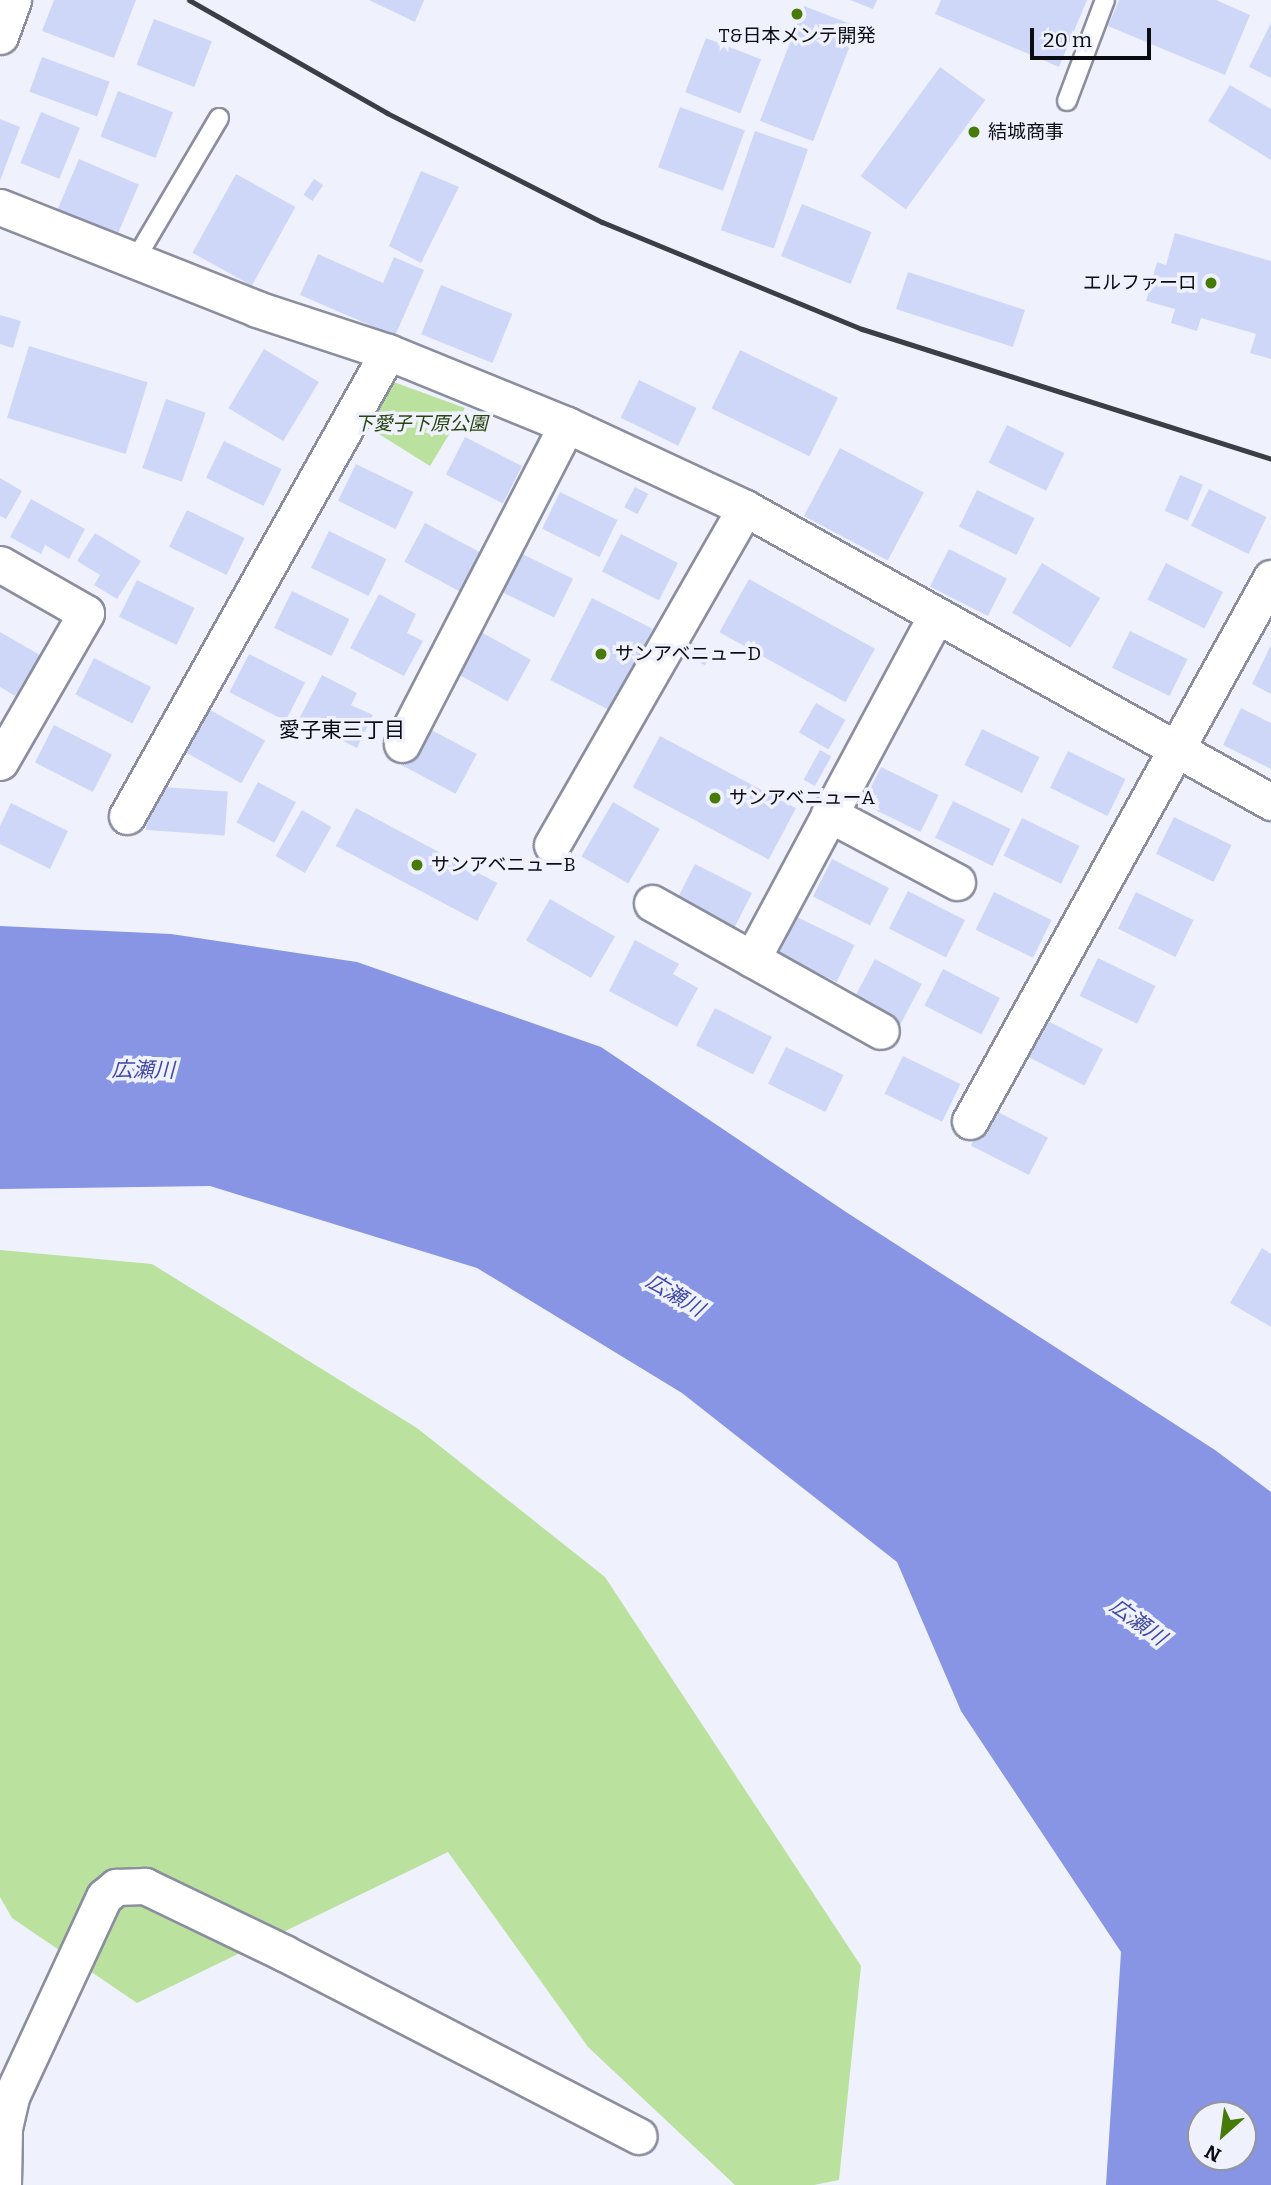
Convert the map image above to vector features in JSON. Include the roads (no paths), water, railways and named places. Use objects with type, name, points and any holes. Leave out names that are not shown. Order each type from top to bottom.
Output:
[{"type":"street","points":[[0,36],[13,0]]},
{"type":"street","points":[[0,207],[257,309],[388,352],[567,425],[745,508],[934,617],[1271,802]]},
{"type":"street","points":[[127,816],[388,352]]},
{"type":"street","points":[[402,744],[567,425]]},
{"type":"street","points":[[552,845],[745,508]]},
{"type":"street","points":[[0,564],[86,612],[0,762]]},
{"type":"street","points":[[970,1121],[1271,578]]},
{"type":"street","points":[[752,959],[934,617]]},
{"type":"street","points":[[829,814],[957,882]]},
{"type":"street","points":[[652,903],[881,1031]]},
{"type":"street","points":[[3,2185],[4,2128],[10,2097],[104,1897],[116,1887],[145,1886],[158,1892],[284,1953],[638,2136]]},
{"type":"lane","points":[[1067,101],[1105,0]]},
{"type":"lane","points":[[135,260],[219,118]]},
{"type":"water","name":"広瀬川","points":[[0,926],[171,934],[357,962],[601,1047],[846,1212],[1215,1450],[1271,1492],[1271,2185],[1106,2185],[1121,1952],[961,1711],[897,1562],[682,1393],[477,1268],[210,1186],[0,1189]]},
{"type":"railway","points":[[189,0],[387,113],[602,222],[862,329],[1271,459]]},
{"type":"place","name":"T&日本メンテ開発","points":[[797,14]]},
{"type":"place","name":"結城商事","points":[[974,132]]},
{"type":"place","name":"エルファーロ","points":[[1211,283]]},
{"type":"place","name":"サンアベニューD","points":[[601,654]]},
{"type":"place","name":"サンアベニューA","points":[[715,798]]},
{"type":"place","name":"サンアベニューB","points":[[417,865]]},
{"type":"district","name":"愛子東三丁目","points":[[342,730]]},
{"type":"park label","name":"下愛子下原公園","points":[[421,424]]}]
